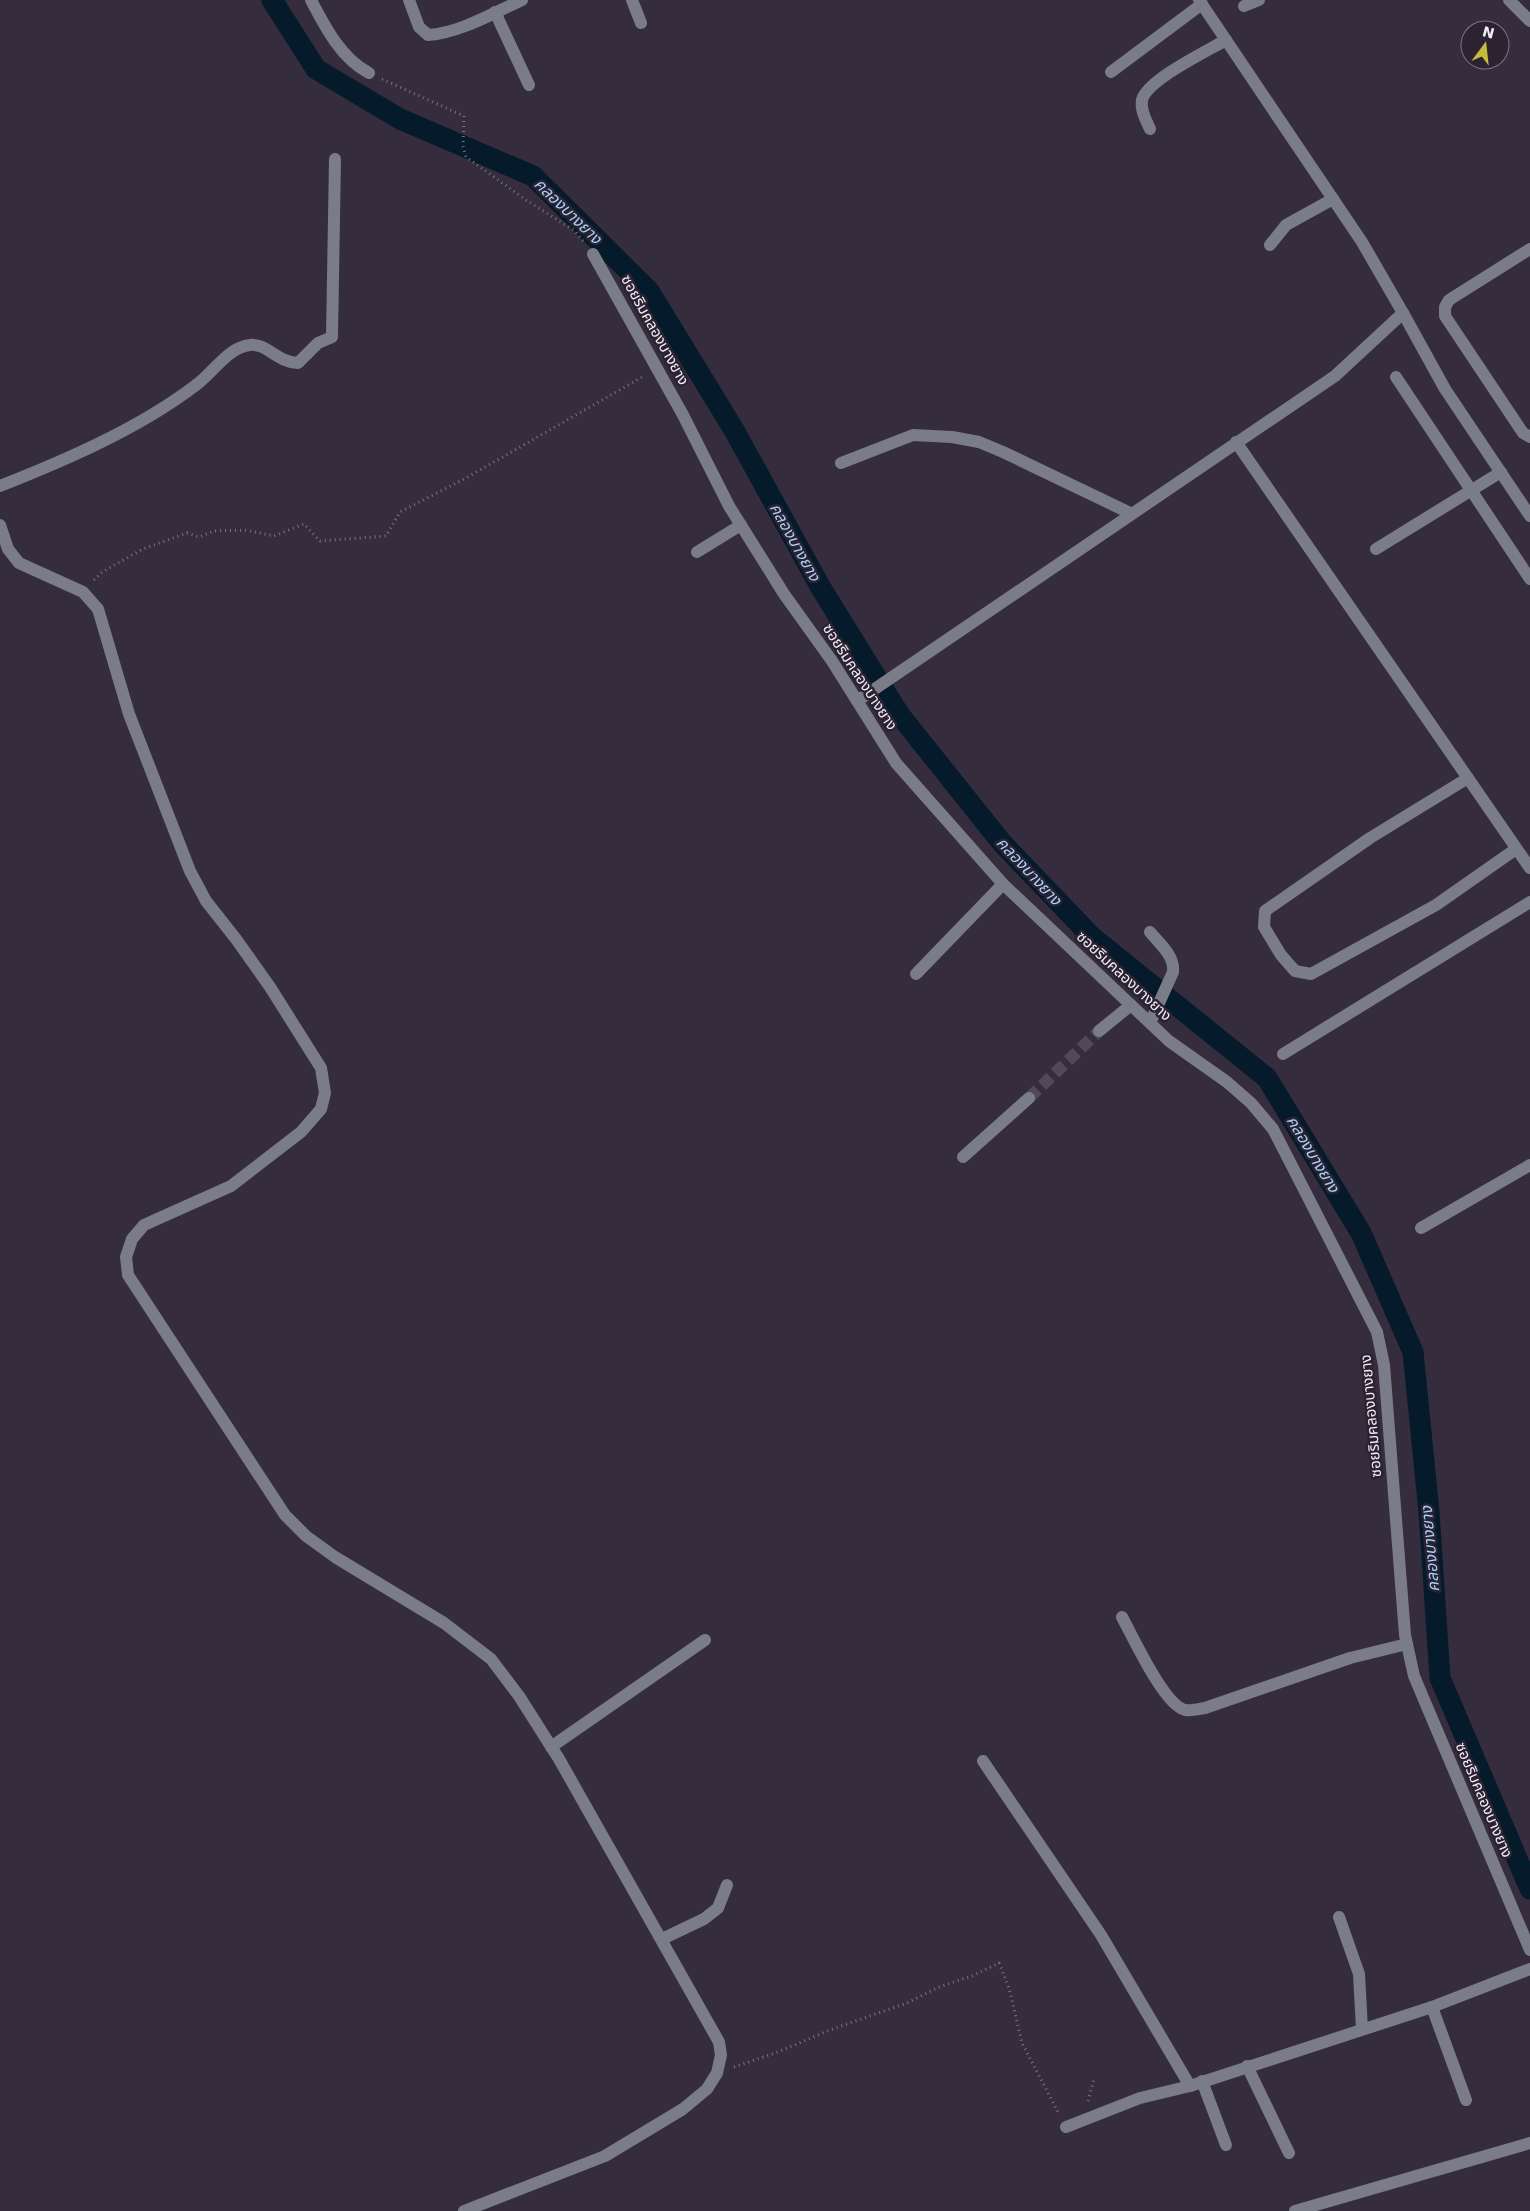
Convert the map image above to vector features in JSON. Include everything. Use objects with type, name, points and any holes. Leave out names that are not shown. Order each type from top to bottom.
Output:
[{"type":"street","points":[[311,0],[332,39],[361,68],[369,72]]},
{"type":"street","points":[[408,0],[419,27],[428,35],[440,34],[522,0]]},
{"type":"street","points":[[632,0],[641,23]]},
{"type":"street","points":[[1244,6],[1259,0]]},
{"type":"street","points":[[1509,0],[1530,21]]},
{"type":"street","points":[[1111,72],[1201,2],[1362,242],[1445,389],[1530,516]]},
{"type":"street","points":[[496,12],[529,85]]},
{"type":"street","points":[[1150,130],[1142,111],[1142,102],[1146,92],[1156,82],[1226,40]]},
{"type":"street","points":[[0,486],[74,454],[164,407],[197,384],[224,358],[249,344],[262,346],[286,363],[298,363],[318,343],[332,337],[335,159]]},
{"type":"street","points":[[1270,245],[1286,226],[1333,199]]},
{"type":"street","points":[[1530,249],[1449,300],[1445,307],[1445,316],[1523,433],[1530,437]]},
{"type":"street","name":"ซอยริมคลองบางยาง","points":[[593,254],[657,368],[741,525],[784,594],[862,698],[896,763],[1003,884],[1169,1041],[1233,1087],[1251,1103],[1273,1129],[1377,1332],[1384,1365],[1407,1644],[1414,1676],[1525,1924],[1530,1950]]},
{"type":"street","points":[[862,698],[1130,513],[1335,376],[1403,313]]},
{"type":"street","points":[[1396,377],[1530,579]]},
{"type":"street","points":[[841,463],[913,435],[952,437],[978,442],[1003,452],[1130,513]]},
{"type":"street","points":[[1236,442],[1530,868]]},
{"type":"street","points":[[1376,549],[1500,472]]},
{"type":"street","points":[[0,525],[8,549],[19,563],[84,592],[98,609],[129,714],[190,871],[206,902],[252,960],[321,1068],[325,1094],[321,1109],[301,1132],[231,1186],[144,1226],[132,1239],[126,1257],[128,1275],[285,1515],[306,1536],[335,1557],[444,1623],[490,1659],[519,1696],[551,1746],[717,2036],[721,2055],[717,2073],[706,2089],[683,2109],[605,2156],[464,2211]]},
{"type":"street","points":[[697,552],[741,525]]},
{"type":"street","points":[[1468,778],[1370,838],[1265,911],[1264,927],[1281,955],[1295,971],[1311,974],[1436,905],[1516,849]]},
{"type":"street","points":[[916,974],[1003,884]]},
{"type":"street","points":[[1283,1054],[1530,902]]},
{"type":"street","points":[[1150,932],[1172,958],[1173,972],[1150,1023]]},
{"type":"street","points":[[1099,1031],[1131,1005]]},
{"type":"street","points":[[963,1157],[1029,1098]]},
{"type":"street","points":[[1421,1228],[1530,1165]]},
{"type":"street","points":[[1122,1617],[1138,1650],[1171,1701],[1185,1710],[1205,1708],[1350,1658],[1407,1644]]},
{"type":"street","points":[[551,1746],[705,1640]]},
{"type":"street","points":[[983,1761],[1101,1935],[1196,2083],[1226,2145]]},
{"type":"street","points":[[662,1939],[704,1919],[718,1908],[728,1885]]},
{"type":"street","points":[[1339,1917],[1359,1974],[1362,2029]]},
{"type":"street","points":[[1066,2127],[1140,2098],[1196,2083],[1432,2007],[1530,1969]]},
{"type":"street","points":[[1432,2007],[1466,2100]]},
{"type":"street","points":[[1247,2066],[1289,2153]]},
{"type":"street","points":[[1295,2211],[1530,2143]]},
{"type":"path","points":[[369,72],[464,116],[463,138],[466,157],[526,200],[575,231],[593,254]]},
{"type":"path","points":[[84,592],[102,572],[121,561],[143,549],[187,533],[200,537],[214,531],[245,530],[274,536],[304,524],[320,541],[386,536],[400,512],[466,478],[657,368]]},
{"type":"path","points":[[717,2073],[907,2003],[939,1986],[972,1976],[998,1963],[1009,1988],[1022,2043],[1066,2127]]},
{"type":"waterway","name":"คลองบางยาง","points":[[272,0],[316,69],[400,119],[533,176],[649,291],[734,430],[821,588],[899,714],[1002,843],[1092,937],[1267,1078],[1361,1233],[1413,1352],[1429,1512],[1440,1678],[1530,1889]]},
{"type":"tunnel","points":[[1029,1098],[1099,1031]]}]
